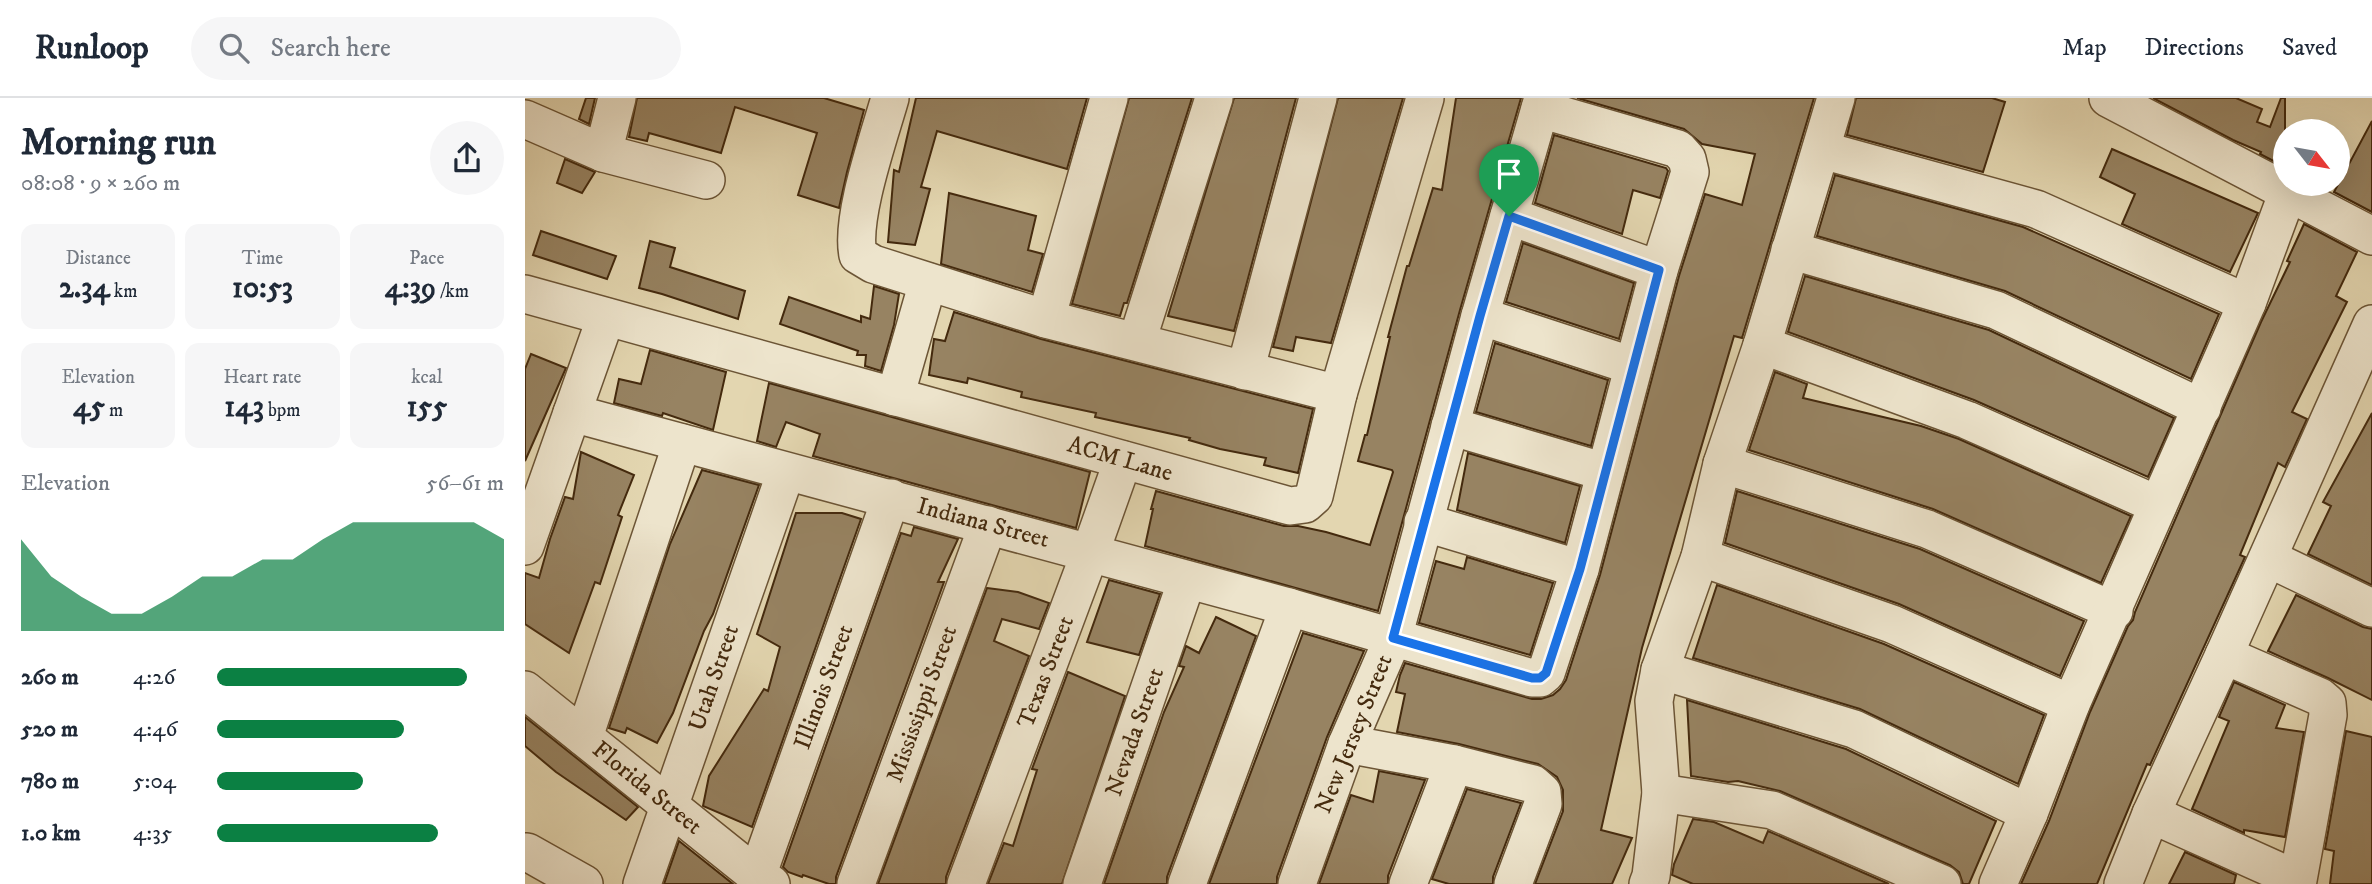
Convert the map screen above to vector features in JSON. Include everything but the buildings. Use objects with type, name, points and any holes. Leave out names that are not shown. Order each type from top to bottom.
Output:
[{"type":"street","points":[[603,153],[617,98]]},
{"type":"street","points":[[890,98],[862,201],[855,240],[857,255],[873,264],[1046,319],[1338,394]]},
{"type":"street","points":[[1046,319],[1109,98]]},
{"type":"street","points":[[1137,341],[1214,98]]},
{"type":"street","points":[[1245,371],[1318,98]]},
{"type":"street","name":"ACM Lane","points":[[525,294],[1290,506],[1305,504],[1314,496],[1338,394],[1425,98]]},
{"type":"street","points":[[1656,881],[1661,793],[1654,701],[1660,670],[1700,557],[1721,464],[1762,345],[1836,98]]},
{"type":"street","points":[[2108,98],[2273,184]]},
{"type":"street","points":[[1423,522],[1580,569],[1659,270],[1690,172],[1687,159],[1678,149],[1542,104]]},
{"type":"street","name":"New Jersey Street","points":[[1297,884],[1347,744],[1393,638],[1480,316],[1542,104]]},
{"type":"street","points":[[525,119],[603,153],[706,180]]},
{"type":"street","points":[[1822,150],[2036,209],[2246,303]]},
{"type":"street","points":[[1998,884],[2071,704],[2202,408],[2286,196]]},
{"type":"street","points":[[2296,196],[2372,236]]},
{"type":"street","points":[[1509,216],[1659,270]]},
{"type":"street","points":[[1790,250],[1996,310],[2202,408]]},
{"type":"street","points":[[895,397],[928,282]]},
{"type":"street","points":[[1480,316],[1633,366]]},
{"type":"street","points":[[525,546],[606,317]]},
{"type":"street","points":[[2123,884],[2151,814],[2372,324]]},
{"type":"street","points":[[1762,345],[1967,420],[2158,506]]},
{"type":"street","name":"Indiana Street","points":[[572,413],[1289,607],[1532,678],[1540,678],[1546,673],[1580,569]]},
{"type":"street","points":[[1450,426],[1605,472]]},
{"type":"street","points":[[584,737],[682,443]]},
{"type":"street","name":"Texas Street","points":[[966,884],[1123,460]]},
{"type":"street","points":[[1721,464],[1927,529],[2114,611]]},
{"type":"street","name":"Utah Street","points":[[642,884],[786,472]]},
{"type":"street","name":"Illinois Street","points":[[764,880],[891,498]]},
{"type":"street","name":"Mississippi Street","points":[[856,884],[988,525]]},
{"type":"street","points":[[1700,557],[1892,624],[2071,704]]},
{"type":"street","points":[[2268,558],[2372,608]]},
{"type":"street","name":"Nevada Street","points":[[1082,884],[1188,580]]},
{"type":"street","points":[[1187,884],[1289,607]]},
{"type":"street","points":[[2151,814],[2298,880],[2328,715],[2326,704],[2320,697],[2224,655]]},
{"type":"street","points":[[1660,670],[1854,729],[2029,813]]},
{"type":"street","name":"Florida Street","points":[[525,690],[764,880]]},
{"type":"street","points":[[1347,744],[1454,764],[1532,784],[1542,792],[1543,804],[1513,884]]},
{"type":"street","points":[[1408,884],[1454,764]]},
{"type":"street","points":[[1661,793],[1772,810],[1942,884]]},
{"type":"street","points":[[527,852],[584,884]]},
{"type":"route","points":[[1509,216],[1659,270],[1580,569],[1546,673],[1540,678],[1532,678],[1393,638],[1509,216]]}]
